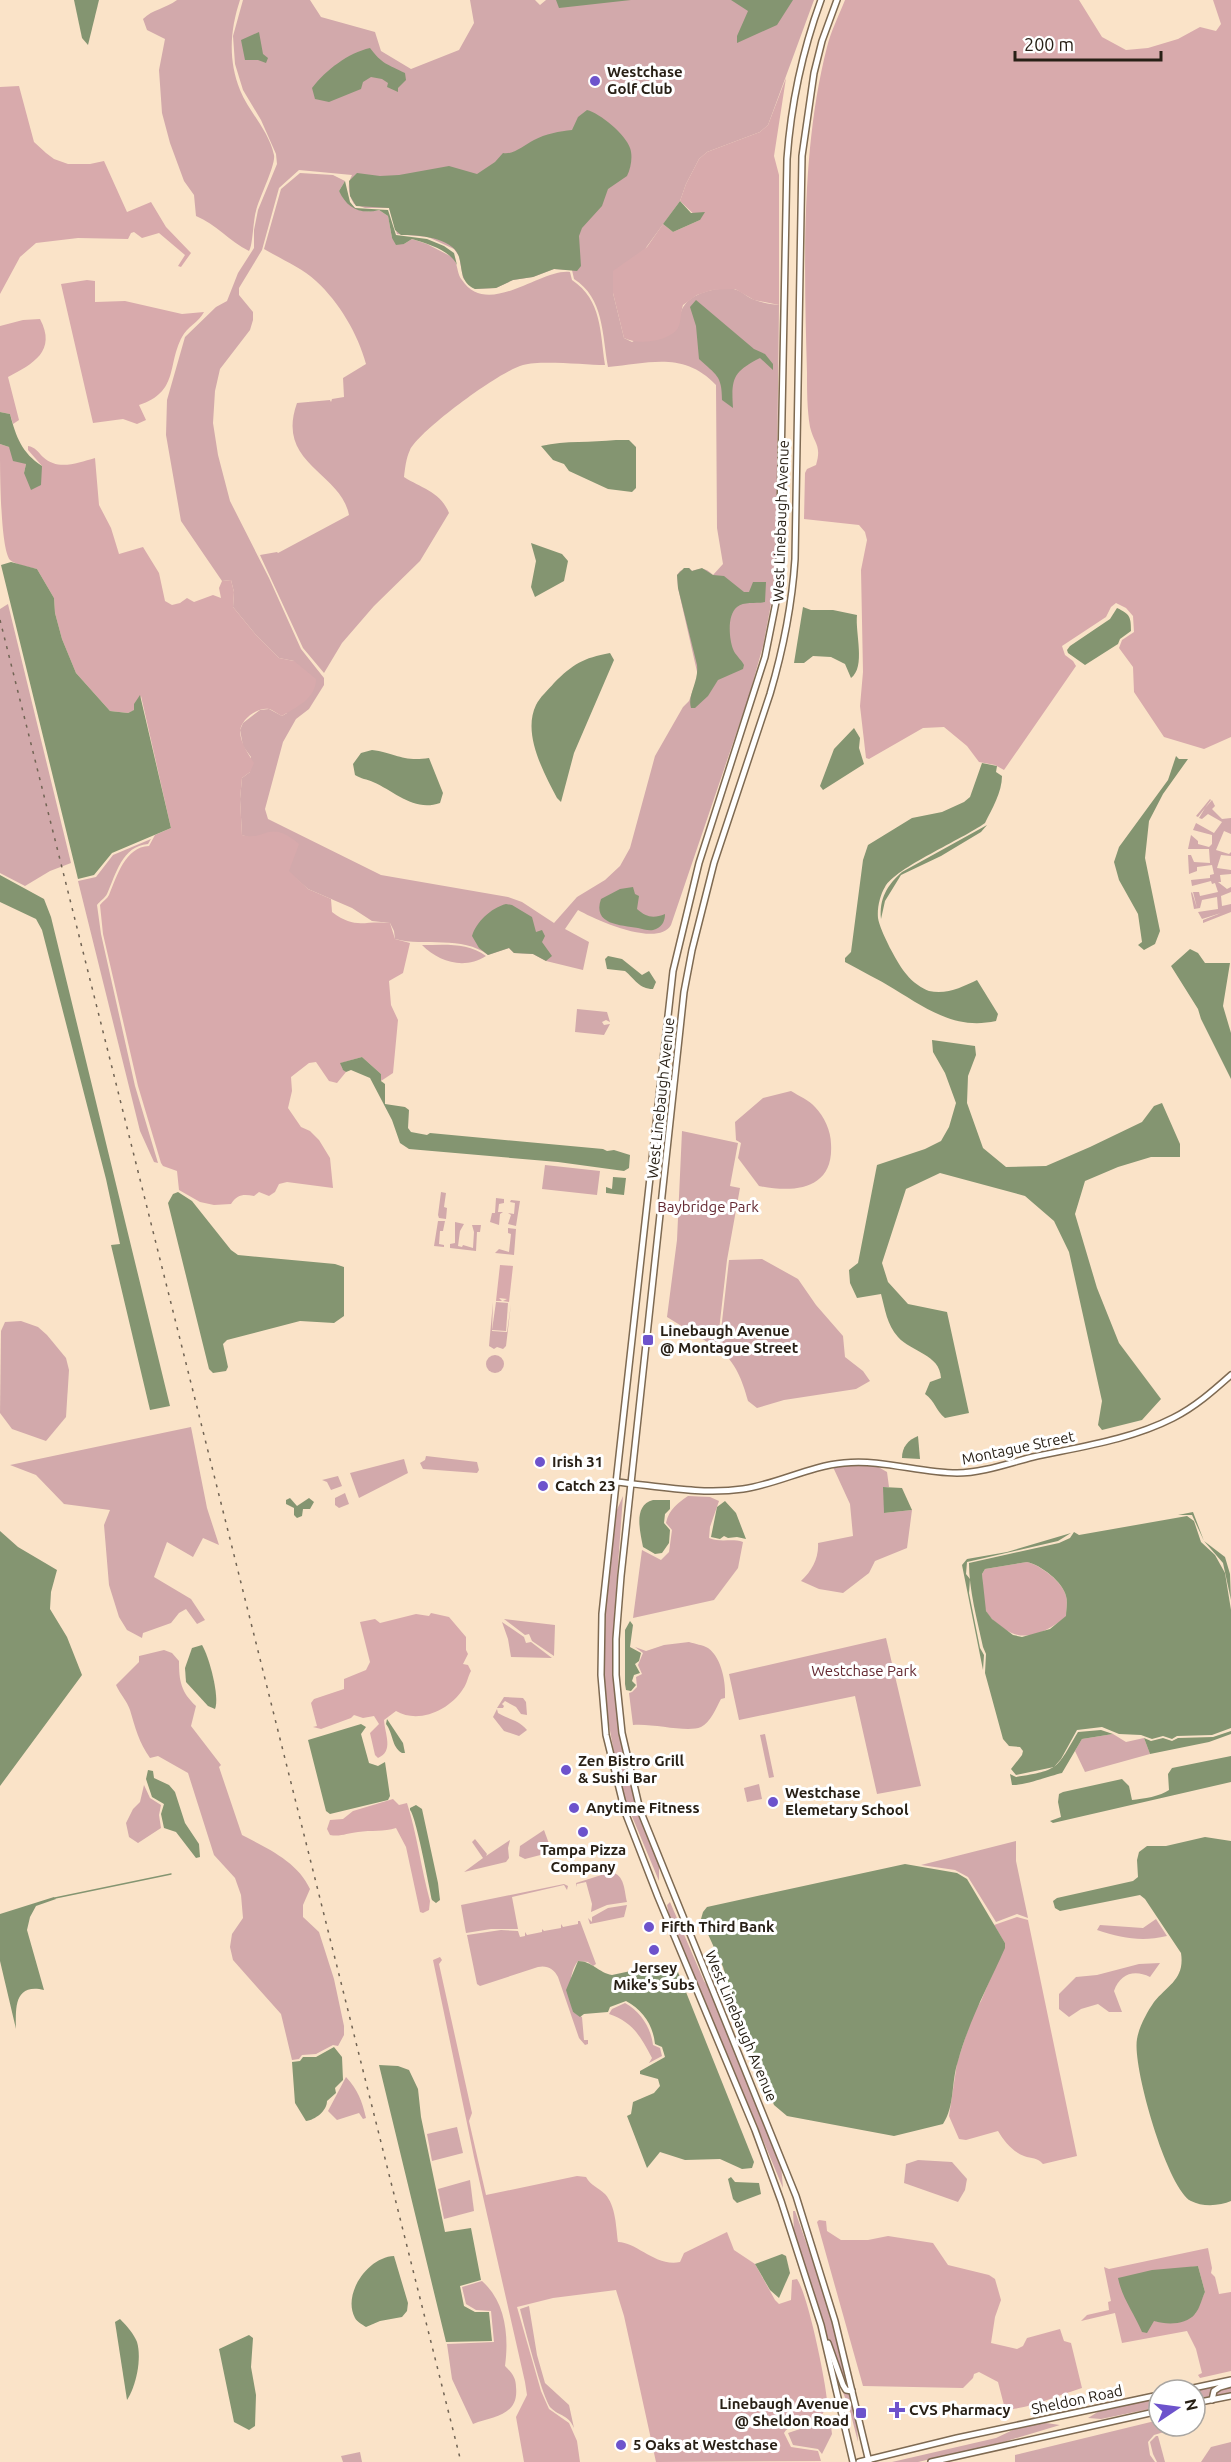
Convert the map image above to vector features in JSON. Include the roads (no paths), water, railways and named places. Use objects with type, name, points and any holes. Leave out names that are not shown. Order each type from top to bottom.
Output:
[{"type":"main road","name":"West Linebaugh Avenue","points":[[821,0],[800,66],[793,100],[787,159],[779,567],[765,657],[700,859],[673,971],[602,1614],[601,1675],[606,1735],[618,1787],[640,1851],[755,2130],[788,2219],[824,2336],[853,2462]]},
{"type":"main road","name":"West Linebaugh Avenue","points":[[837,0],[822,41],[814,73],[802,156],[794,568],[791,603],[780,661],[714,863],[692,950],[676,1060],[630,1484],[615,1657],[619,1713],[631,1777],[640,1810],[796,2196],[835,2321],[868,2461]]},
{"type":"main road","points":[[779,567],[794,568]]},
{"type":"main road","name":"Montague Street","points":[[616,1482],[707,1491],[743,1489],[784,1479],[803,1471],[844,1462],[874,1462],[928,1471],[959,1473],[1140,1433],[1173,1418],[1202,1400],[1231,1375]]},
{"type":"main road","points":[[824,2336],[843,2385],[846,2390],[852,2391]]},
{"type":"main road","points":[[1207,2386],[1231,2382]]},
{"type":"main road","points":[[1212,2400],[1214,2391],[1231,2382]]},
{"type":"main road","points":[[1207,2401],[1231,2396]]},
{"type":"main road","name":"Sheldon Road","points":[[859,2462],[957,2438],[1147,2398]]},
{"type":"main road","points":[[1071,2414],[1074,2429]]},
{"type":"main road","name":"Sheldon Road","points":[[931,2462],[1147,2414]]},
{"type":"waterway","points":[[55,1898],[171,1874]]},
{"type":"railway","points":[[0,620],[461,2462]]},
{"type":"place","name":"Westchase Golf Club","points":[[595,81]]},
{"type":"place","name":"Linebaugh Avenue @ Montague Street","points":[[648,1340]]},
{"type":"place","name":"Irish 31","points":[[540,1462]]},
{"type":"place","name":"Catch 23","points":[[543,1486]]},
{"type":"place","name":"Zen Bistro Grill & Sushi Bar","points":[[566,1770]]},
{"type":"place","name":"Westchase Elemetary School","points":[[773,1802]]},
{"type":"place","name":"Anytime Fitness","points":[[574,1808]]},
{"type":"place","name":"Tampa Pizza Company","points":[[583,1832]]},
{"type":"place","name":"Fifth Third Bank","points":[[649,1927]]},
{"type":"place","name":"Jersey Mike's Subs","points":[[654,1950]]},
{"type":"place","name":"CVS Pharmacy","points":[[897,2410]]},
{"type":"place","name":"Linebaugh Avenue @ Sheldon Road","points":[[861,2413]]},
{"type":"place","name":"5 Oaks at Westchase","points":[[621,2445]]},
{"type":"park label","name":"Baybridge Park","points":[[708,1207]]},
{"type":"park label","name":"Westchase Park","points":[[864,1671]]}]
